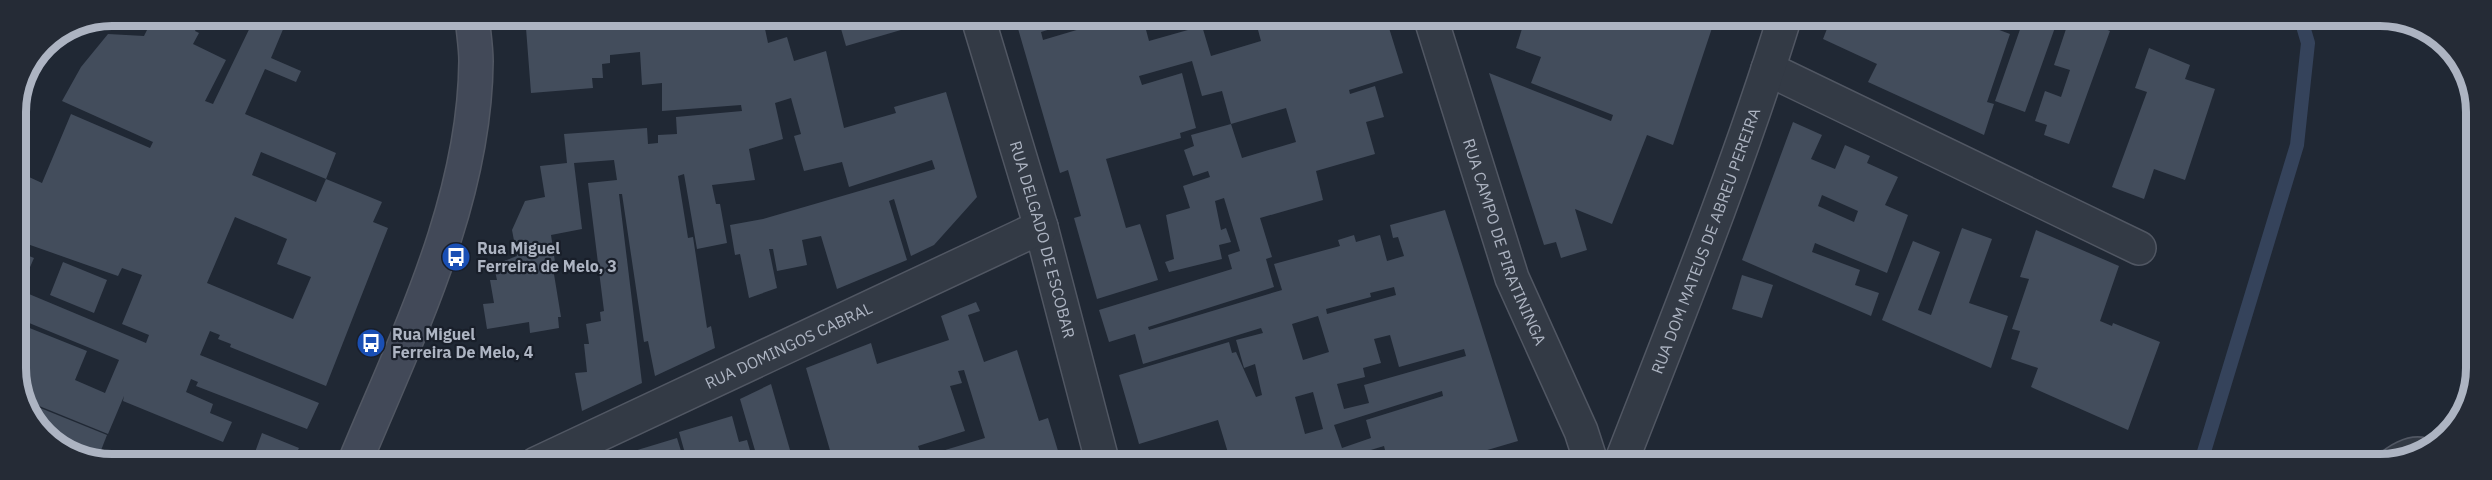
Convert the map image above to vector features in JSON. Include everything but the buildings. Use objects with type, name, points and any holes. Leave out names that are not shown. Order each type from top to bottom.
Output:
[{"type":"main road","points":[[358,454],[432,273],[458,186],[470,126],[476,60],[473,25]]},
{"type":"street","name":"RUA DELGADO DE ESCOBAR","points":[[980,25],[1041,227],[1100,454]]},
{"type":"street","name":"RUA CAMPO DE PIRATININGA","points":[[1433,25],[1512,279],[1581,431],[1588,454]]},
{"type":"street","name":"RUA DOM MATEUS DE ABREU PEREIRA","points":[[1624,454],[1697,266],[1782,25]]},
{"type":"street","points":[[1768,69],[2139,248]]},
{"type":"street","name":"RUA DOMINGOS CABRAL","points":[[557,454],[1041,227]]},
{"type":"waterway","points":[[2203,454],[2297,145],[2308,43],[2303,25]]},
{"type":"place","name":"Rua Miguel Ferreira de Melo, 3","points":[[456,257]]},
{"type":"place","name":"Rua Miguel Ferreira De Melo, 4","points":[[371,343]]}]
